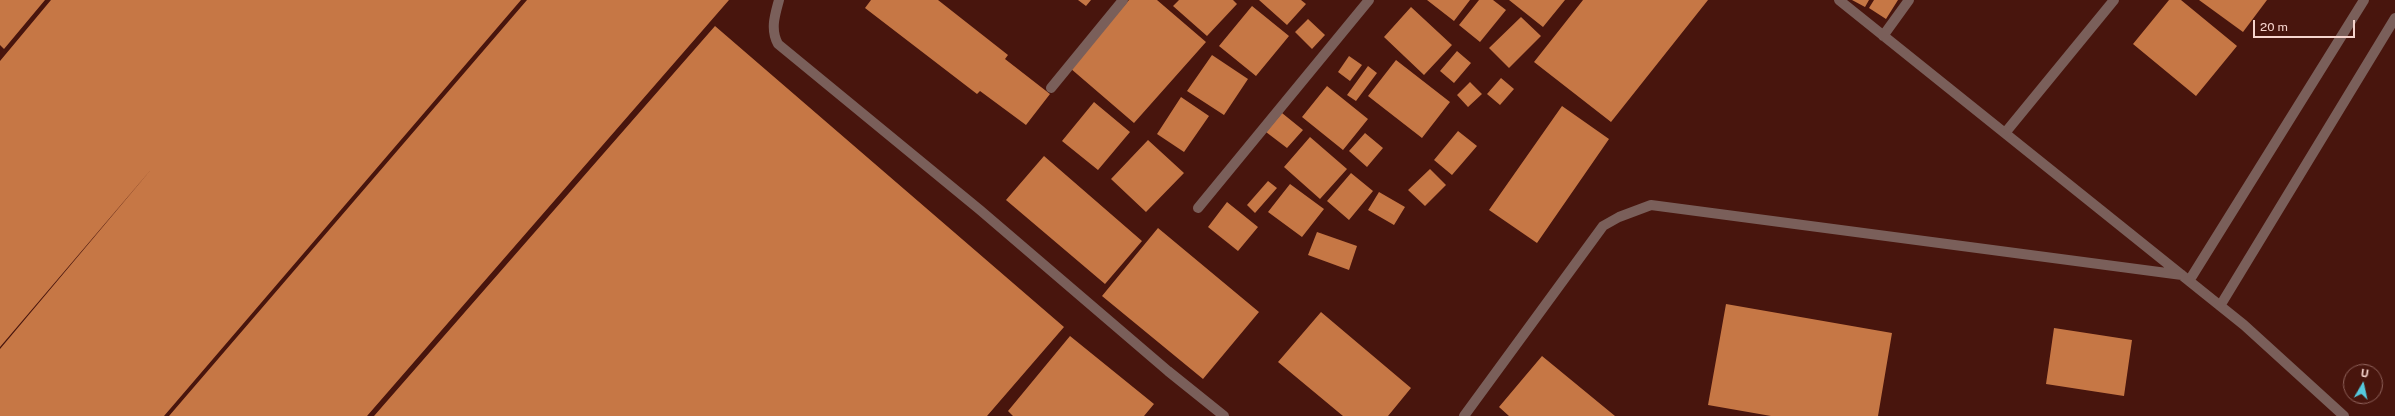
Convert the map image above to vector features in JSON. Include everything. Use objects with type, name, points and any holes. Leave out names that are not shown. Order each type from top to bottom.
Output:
[{"type":"street","points":[[779,0],[773,23],[774,36],[778,44],[980,210],[1168,371],[1224,416]]},
{"type":"street","points":[[1051,88],[1123,0]]},
{"type":"street","points":[[1198,208],[1369,0]]},
{"type":"street","points":[[1839,0],[2220,306],[2344,416]]},
{"type":"street","points":[[1883,36],[1909,0]]},
{"type":"street","points":[[2005,133],[2114,0]]},
{"type":"street","points":[[2186,278],[2364,0]]},
{"type":"street","points":[[2220,306],[2395,18]]},
{"type":"street","points":[[1464,416],[1603,226],[1620,217],[1651,205],[2186,278]]},
{"type":"building","points":[[0,0],[45,0],[4,49],[0,45]]},
{"type":"building","points":[[51,0],[521,0],[164,416],[0,416],[0,349],[154,166],[0,347],[0,61]]},
{"type":"building","points":[[527,0],[729,0],[367,416],[169,416]]},
{"type":"building","points":[[871,0],[938,0],[1008,55],[1005,59],[1050,94],[1026,125],[980,91],[977,94],[865,8]]},
{"type":"building","points":[[1078,0],[1091,0],[1086,6]]},
{"type":"building","points":[[1129,0],[1157,0],[1206,42],[1134,123],[1070,68]]},
{"type":"building","points":[[1179,0],[1233,0],[1237,4],[1207,36],[1173,6]]},
{"type":"building","points":[[1259,0],[1301,0],[1306,4],[1287,25]]},
{"type":"building","points":[[1427,0],[1470,0],[1454,21]]},
{"type":"building","points":[[1479,0],[1493,0],[1506,10],[1480,42],[1459,25]]},
{"type":"building","points":[[1509,0],[1565,0],[1543,27]]},
{"type":"building","points":[[1583,0],[1708,0],[1611,122],[1534,62]]},
{"type":"building","points":[[1852,0],[1869,0],[1865,7]]},
{"type":"building","points":[[1874,0],[1898,0],[1886,19],[1869,8]]},
{"type":"building","points":[[2169,0],[2181,0],[2237,46],[2196,96],[2133,44]]},
{"type":"building","points":[[2199,0],[2267,0],[2243,32]]},
{"type":"building","points":[[1252,6],[1289,36],[1256,76],[1219,46]]},
{"type":"building","points":[[1411,7],[1452,45],[1424,75],[1384,37]]},
{"type":"building","points":[[1521,17],[1541,36],[1509,68],[1489,48]]},
{"type":"building","points":[[1308,19],[1325,35],[1312,49],[1295,32]]},
{"type":"building","points":[[715,26],[1064,327],[987,416],[374,416]]},
{"type":"building","points":[[1457,51],[1471,63],[1454,83],[1440,71]]},
{"type":"building","points":[[1212,55],[1248,79],[1224,115],[1187,91]]},
{"type":"building","points":[[1349,56],[1362,65],[1350,81],[1338,72]]},
{"type":"building","points":[[1396,60],[1450,102],[1422,138],[1368,96]]},
{"type":"building","points":[[1368,66],[1377,73],[1356,101],[1347,95]]},
{"type":"building","points":[[1501,78],[1514,89],[1500,105],[1487,94]]},
{"type":"building","points":[[1470,82],[1482,94],[1468,107],[1457,95]]},
{"type":"building","points":[[1327,86],[1368,119],[1343,150],[1302,117]]},
{"type":"building","points":[[1181,97],[1209,116],[1184,152],[1157,134]]},
{"type":"building","points":[[1094,102],[1130,132],[1098,170],[1062,141]]},
{"type":"building","points":[[1562,106],[1609,139],[1537,243],[1489,210]]},
{"type":"building","points":[[1282,113],[1303,130],[1287,148],[1266,132]]},
{"type":"building","points":[[1458,131],[1477,146],[1452,175],[1434,160]]},
{"type":"building","points":[[1365,133],[1383,148],[1367,167],[1349,151]]},
{"type":"building","points":[[1310,137],[1347,169],[1320,199],[1284,167]]},
{"type":"building","points":[[1148,140],[1184,173],[1146,212],[1111,179]]},
{"type":"building","points":[[1044,156],[1142,241],[1105,284],[1006,200]]},
{"type":"building","points":[[1430,169],[1446,185],[1425,206],[1408,190]]},
{"type":"building","points":[[1351,173],[1373,191],[1349,220],[1327,201]]},
{"type":"building","points":[[1268,181],[1277,188],[1255,213],[1247,205]]},
{"type":"building","points":[[1290,184],[1324,209],[1302,237],[1268,212]]},
{"type":"building","points":[[1379,192],[1405,207],[1394,225],[1368,210]]},
{"type":"building","points":[[1227,202],[1258,227],[1238,251],[1208,227]]},
{"type":"building","points":[[1158,228],[1259,312],[1203,379],[1102,296]]},
{"type":"building","points":[[1317,232],[1357,246],[1349,270],[1308,255]]},
{"type":"building","points":[[1726,304],[1892,333],[1878,416],[1771,416],[1708,405]]},
{"type":"building","points":[[1321,312],[1411,388],[1388,416],[1343,416],[1278,362]]},
{"type":"building","points":[[2054,328],[2132,340],[2124,396],[2046,384]]},
{"type":"building","points":[[1070,336],[1154,404],[1144,416],[1013,416],[1008,411]]},
{"type":"building","points":[[1542,356],[1615,416],[1509,416],[1499,407]]}]
